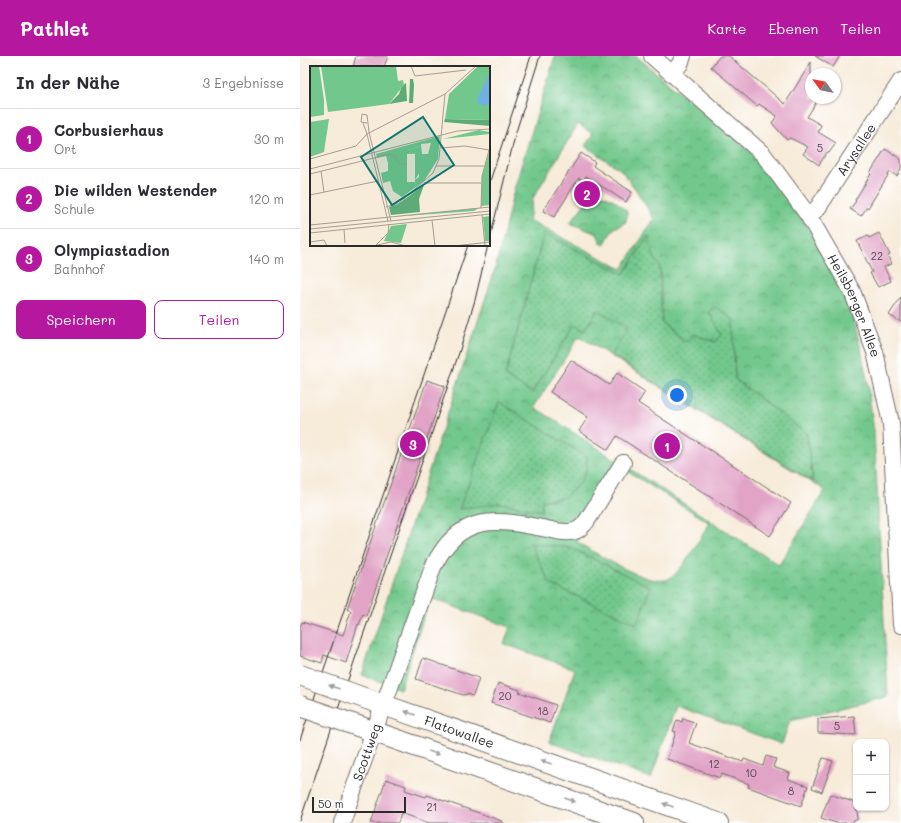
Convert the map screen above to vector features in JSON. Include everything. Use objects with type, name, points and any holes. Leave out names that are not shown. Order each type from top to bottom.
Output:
[{"type":"main road","name":"Flatowallee","points":[[300,675],[718,823]]},
{"type":"main road","points":[[300,706],[609,819],[634,823]]},
{"type":"main road","points":[[609,819],[620,788]]},
{"type":"street","name":"Heilsberger Allee","points":[[652,56],[763,154],[808,215],[852,291],[875,352],[896,422],[901,625]]},
{"type":"street","points":[[673,73],[680,64],[683,56]]},
{"type":"street","name":"Arysallee","points":[[808,215],[817,209],[901,81]]},
{"type":"street","name":"Scottweg","points":[[342,823],[366,729],[375,701],[396,674],[433,567],[438,556],[448,542],[471,526],[487,521],[511,522],[559,532],[579,529],[586,522],[623,463]]},
{"type":"green space","points":[[555,56],[636,56],[758,157],[807,226],[838,283],[853,319],[860,345],[867,379],[874,432],[888,697],[790,720],[782,744],[676,706],[651,778],[549,742],[575,669],[504,644],[510,627],[430,598],[400,689],[362,675],[496,266],[515,186]],"holes":[[[578,124],[593,134],[585,146],[621,170],[636,190],[654,219],[622,269],[529,220],[533,198]],[[544,233],[624,274],[648,236],[650,237],[649,241],[654,257],[660,267],[662,323],[687,342],[692,334],[716,342],[722,335],[709,312],[714,306],[733,319],[735,379],[807,434],[813,482],[611,355],[627,329],[598,310],[585,330],[575,324],[532,393],[505,376]],[[579,336],[825,490],[779,565],[534,407]],[[499,402],[587,457],[587,469],[580,483],[565,497],[542,501],[541,511],[500,503],[459,509]],[[624,469],[710,523],[685,563],[673,576],[668,579],[660,580],[636,574],[577,542]],[[530,543],[571,548],[651,587],[637,624],[550,584]]]},
{"type":"green space","points":[[592,194],[607,196],[627,211],[626,222],[613,229],[604,245],[601,243],[597,234],[570,223]]},
{"type":"green space","points":[[544,233],[624,274],[648,236],[650,237],[654,257],[660,267],[662,323],[686,342],[692,334],[716,342],[721,335],[709,312],[714,305],[733,319],[735,379],[807,434],[813,483],[610,355],[597,310],[585,330],[575,324],[532,393],[505,376]]},
{"type":"green space","points":[[499,401],[587,456],[587,469],[580,483],[565,497],[542,501],[542,512],[525,509],[459,509]]},
{"type":"green space","points":[[530,543],[571,548],[651,587],[637,624],[550,584]]},
{"type":"building","points":[[356,56],[388,56],[384,66],[353,66]]},
{"type":"building","points":[[720,56],[729,56],[785,104],[805,72],[805,104],[815,104],[807,117],[821,125],[818,132],[836,143],[829,153],[827,152],[819,165],[803,154],[808,147],[790,138],[787,140],[772,123],[777,116],[759,104],[757,106],[711,67]]},
{"type":"building","points":[[815,56],[840,56],[833,67]]},
{"type":"building","points":[[811,62],[811,68],[807,68]]},
{"type":"building","points":[[885,149],[901,159],[901,169],[897,176],[890,172],[868,208],[867,207],[861,216],[850,209]]},
{"type":"building","points":[[581,153],[595,162],[593,166],[632,192],[626,202],[586,176],[583,180],[579,178],[554,217],[543,211]]},
{"type":"building","points":[[879,233],[890,255],[888,256],[891,264],[884,267],[891,281],[878,287],[870,273],[872,272],[857,241],[868,236],[869,238]]},
{"type":"building","points":[[901,297],[901,322],[889,315]]},
{"type":"building","points":[[571,360],[609,385],[617,373],[645,392],[638,403],[791,503],[770,536],[617,436],[608,450],[579,431],[588,417],[550,392]]},
{"type":"building","points":[[427,380],[445,386],[366,616],[363,614],[359,625],[358,624],[346,663],[324,655],[322,663],[300,656],[300,627],[302,622],[343,635],[351,611],[347,609]]},
{"type":"building","points":[[423,658],[479,678],[473,696],[467,694],[463,695],[416,679]]},
{"type":"building","points":[[498,683],[520,690],[519,692],[556,705],[550,723],[491,703]]},
{"type":"building","points":[[854,716],[856,735],[818,733],[818,719]]},
{"type":"building","points":[[683,718],[696,723],[689,743],[743,762],[744,759],[763,766],[766,756],[776,759],[773,767],[790,773],[788,779],[808,786],[801,806],[748,787],[749,784],[722,774],[720,778],[667,759],[676,732],[673,731],[677,720],[682,722]]},
{"type":"building","points":[[823,758],[833,761],[822,792],[812,788]]},
{"type":"building","points":[[386,779],[406,786],[405,790],[426,797],[427,795],[502,821],[502,823],[429,823],[401,813],[398,823],[371,823]]},
{"type":"building","points":[[830,794],[853,802],[853,811],[857,811],[858,819],[852,823],[836,823],[821,818]]},
{"type":"tram line","points":[[490,181],[531,56]]},
{"type":"tram line","points":[[490,238],[516,132],[540,56]]},
{"type":"tram line","points":[[300,740],[468,246]]},
{"type":"tram line","points":[[300,821],[459,353],[475,300],[488,246]]},
{"type":"place","name":"Die wilden Westender","points":[[587,194]]},
{"type":"place","name":"Olympiastadion","points":[[413,444]]},
{"type":"place","name":"Corbusierhaus","points":[[667,446]]}]
